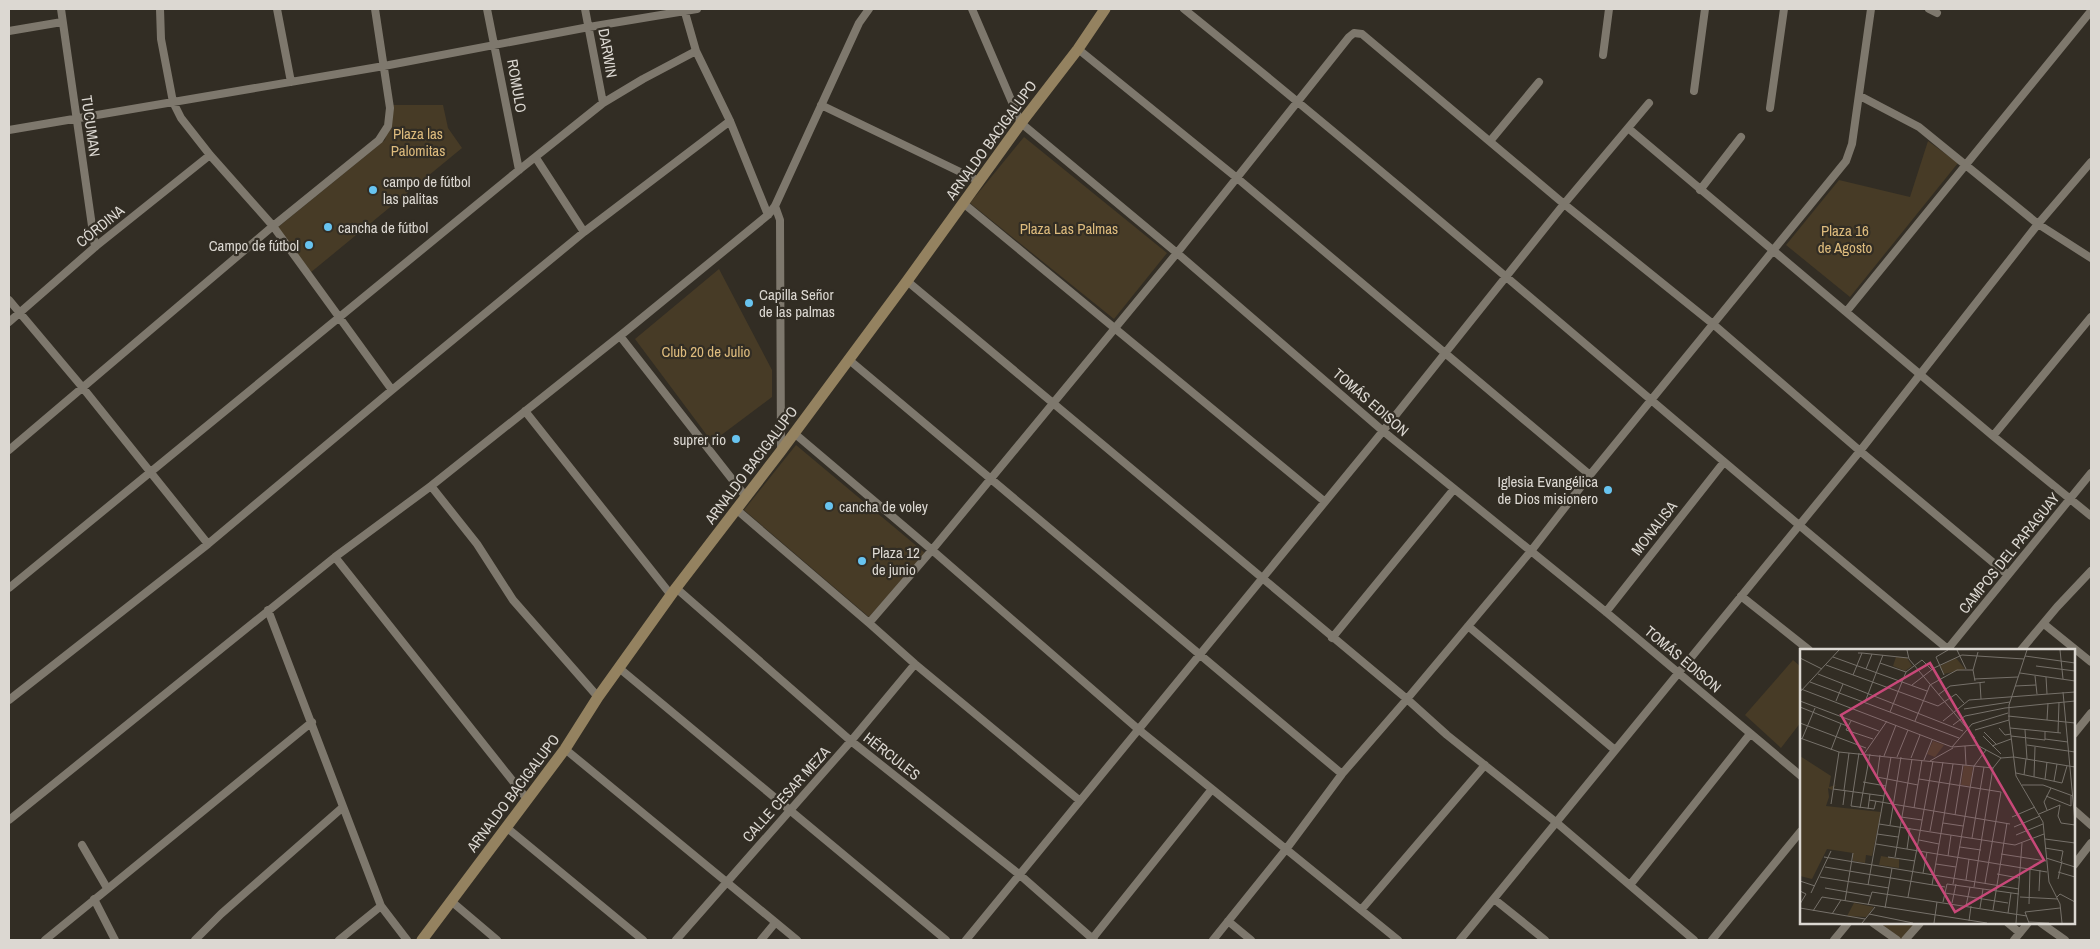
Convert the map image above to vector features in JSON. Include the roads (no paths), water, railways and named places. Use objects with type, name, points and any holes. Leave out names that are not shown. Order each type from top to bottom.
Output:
[{"type":"street","name":"TUCUMAN","points":[[61,9],[75,119],[95,247]]},
{"type":"street","points":[[160,9],[160,39],[173,102],[181,118],[210,155],[273,226],[392,390]]},
{"type":"street","points":[[277,9],[291,82]]},
{"type":"street","points":[[9,450],[273,226],[381,138],[389,123],[389,100],[375,9]]},
{"type":"street","name":"ROMULO","points":[[487,9],[496,45],[518,170]]},
{"type":"street","name":"DARWIN","points":[[586,9],[603,103]]},
{"type":"street","points":[[9,130],[384,66],[589,27],[697,9]]},
{"type":"street","points":[[9,820],[268,610],[335,557],[431,486],[620,336],[768,215],[775,206],[860,23],[870,9]]},
{"type":"street","name":"TOMÁS EDISON","points":[[972,9],[1021,123],[1177,253],[1382,431],[1532,551],[1800,775]]},
{"type":"street","name":"ARNALDO BACIGALUPO","points":[[422,940],[565,749],[598,697],[674,591],[794,434],[1021,123],[1078,49],[1105,9]]},
{"type":"street","points":[[1184,9],[1298,102],[1651,402],[1947,649]]},
{"type":"street","points":[[1603,54],[1609,9]]},
{"type":"street","points":[[1694,91],[1705,9]]},
{"type":"street","points":[[1770,108],[1784,9]]},
{"type":"street","points":[[1212,940],[1287,848],[1342,774],[1532,551],[1590,475],[1851,153],[1871,9]]},
{"type":"street","points":[[1929,9],[1937,13]]},
{"type":"street","points":[[684,10],[696,50],[730,121],[768,215]]},
{"type":"street","points":[[1846,312],[2091,11]]},
{"type":"street","points":[[9,31],[62,22]]},
{"type":"street","points":[[869,623],[932,550],[1177,253],[1354,33],[1362,34],[1491,140],[1564,204],[1714,324],[1860,451],[2008,575]]},
{"type":"street","points":[[1078,49],[1237,178],[1590,475]]},
{"type":"street","points":[[9,588],[518,170],[536,158],[603,103],[696,50]]},
{"type":"street","points":[[1491,140],[1539,82]]},
{"type":"street","points":[[1860,96],[1919,127],[2038,224],[2091,258]]},
{"type":"street","points":[[966,940],[1262,579],[1564,204],[1649,103]]},
{"type":"street","points":[[821,105],[979,181]]},
{"type":"street","points":[[9,700],[208,544],[584,232],[730,121]]},
{"type":"street","points":[[1628,128],[1919,374],[2091,516]]},
{"type":"street","points":[[1700,190],[1742,137]]},
{"type":"street","name":"CÓRDINA","points":[[9,322],[95,247],[210,155]]},
{"type":"street","points":[[536,158],[584,232]]},
{"type":"street","points":[[1460,940],[1860,451],[2038,224],[2091,162]]},
{"type":"street","points":[[963,203],[1324,501]]},
{"type":"street","points":[[775,206],[780,220],[781,451]]},
{"type":"street","points":[[907,281],[1332,638],[1557,823],[1694,940]]},
{"type":"street","points":[[9,300],[208,544]]},
{"type":"street","points":[[1993,436],[2091,317]]},
{"type":"street","points":[[620,336],[746,497]]},
{"type":"street","points":[[848,359],[1342,774]]},
{"type":"street","name":"HÉRCULES","points":[[525,411],[674,591],[851,741],[1020,875],[1093,939]]},
{"type":"street","points":[[794,434],[1138,728],[1398,940]]},
{"type":"street","name":"MONALISA","points":[[1606,612],[1724,462]]},
{"type":"street","name":"CAMPOS DEL PARAGUAY","points":[[1949,649],[2091,473]]},
{"type":"street","points":[[431,486],[477,544],[501,583],[522,612],[598,697]]},
{"type":"street","points":[[1332,638],[1454,489]]},
{"type":"street","points":[[736,510],[915,664],[1080,800]]},
{"type":"street","points":[[335,557],[527,799]]},
{"type":"street","points":[[2021,649],[2091,571]]},
{"type":"street","points":[[1741,596],[1808,649]]},
{"type":"street","points":[[268,610],[381,906],[407,940]]},
{"type":"street","points":[[2044,624],[2075,649]]},
{"type":"street","points":[[1468,626],[1616,750]]},
{"type":"street","points":[[2075,649],[2091,662]]},
{"type":"street","name":"CALLE CESAR MEZA","points":[[676,940],[851,741],[915,664]]},
{"type":"street","points":[[619,668],[946,940]]},
{"type":"street","points":[[2075,733],[2091,713]]},
{"type":"street","points":[[45,940],[312,722]]},
{"type":"street","points":[[1630,885],[1750,734]]},
{"type":"street","points":[[565,749],[796,940]]},
{"type":"street","points":[[1361,910],[1485,765]]},
{"type":"street","points":[[1093,939],[1212,789]]},
{"type":"street","points":[[195,940],[221,914],[343,807]]},
{"type":"street","points":[[2075,811],[2091,825]]},
{"type":"street","points":[[506,826],[643,940]]},
{"type":"street","points":[[1712,940],[1800,832]]},
{"type":"street","points":[[2075,864],[2091,843]]},
{"type":"street","points":[[82,845],[108,888]]},
{"type":"street","points":[[1494,898],[1545,940]]},
{"type":"street","points":[[94,899],[115,940]]},
{"type":"street","points":[[451,901],[498,940]]},
{"type":"street","points":[[339,940],[381,906]]},
{"type":"street","points":[[1228,921],[1251,940]]},
{"type":"street","points":[[761,940],[775,923]]},
{"type":"street","points":[[1834,940],[1847,924]]},
{"type":"street","points":[[1874,924],[1896,940]]},
{"type":"street","points":[[1905,940],[1919,924]]},
{"type":"street","points":[[2009,924],[2020,933]]},
{"type":"street","points":[[2014,940],[2027,924]]},
{"type":"street","points":[[2042,924],[2065,940]]},
{"type":"place","name":"campo de fútbol las palitas","points":[[373,190]]},
{"type":"place","name":"cancha de fútbol","points":[[328,227]]},
{"type":"place","name":"Campo de fútbol","points":[[309,245]]},
{"type":"place","name":"Capilla Señor de las palmas","points":[[749,303]]},
{"type":"place","name":"suprer rio","points":[[736,439]]},
{"type":"place","name":"Iglesia Evangélica de Dios misionero","points":[[1608,490]]},
{"type":"place","name":"cancha de voley","points":[[829,506]]},
{"type":"place","name":"Plaza 12 de junio","points":[[862,561]]},
{"type":"park label","name":"Plaza las Palomitas","points":[[418,142]]},
{"type":"park label","name":"Plaza Las Palmas","points":[[1069,228]]},
{"type":"park label","name":"Plaza 16 de Agosto","points":[[1845,238]]},
{"type":"park label","name":"Club 20 de Julio","points":[[706,351]]}]
